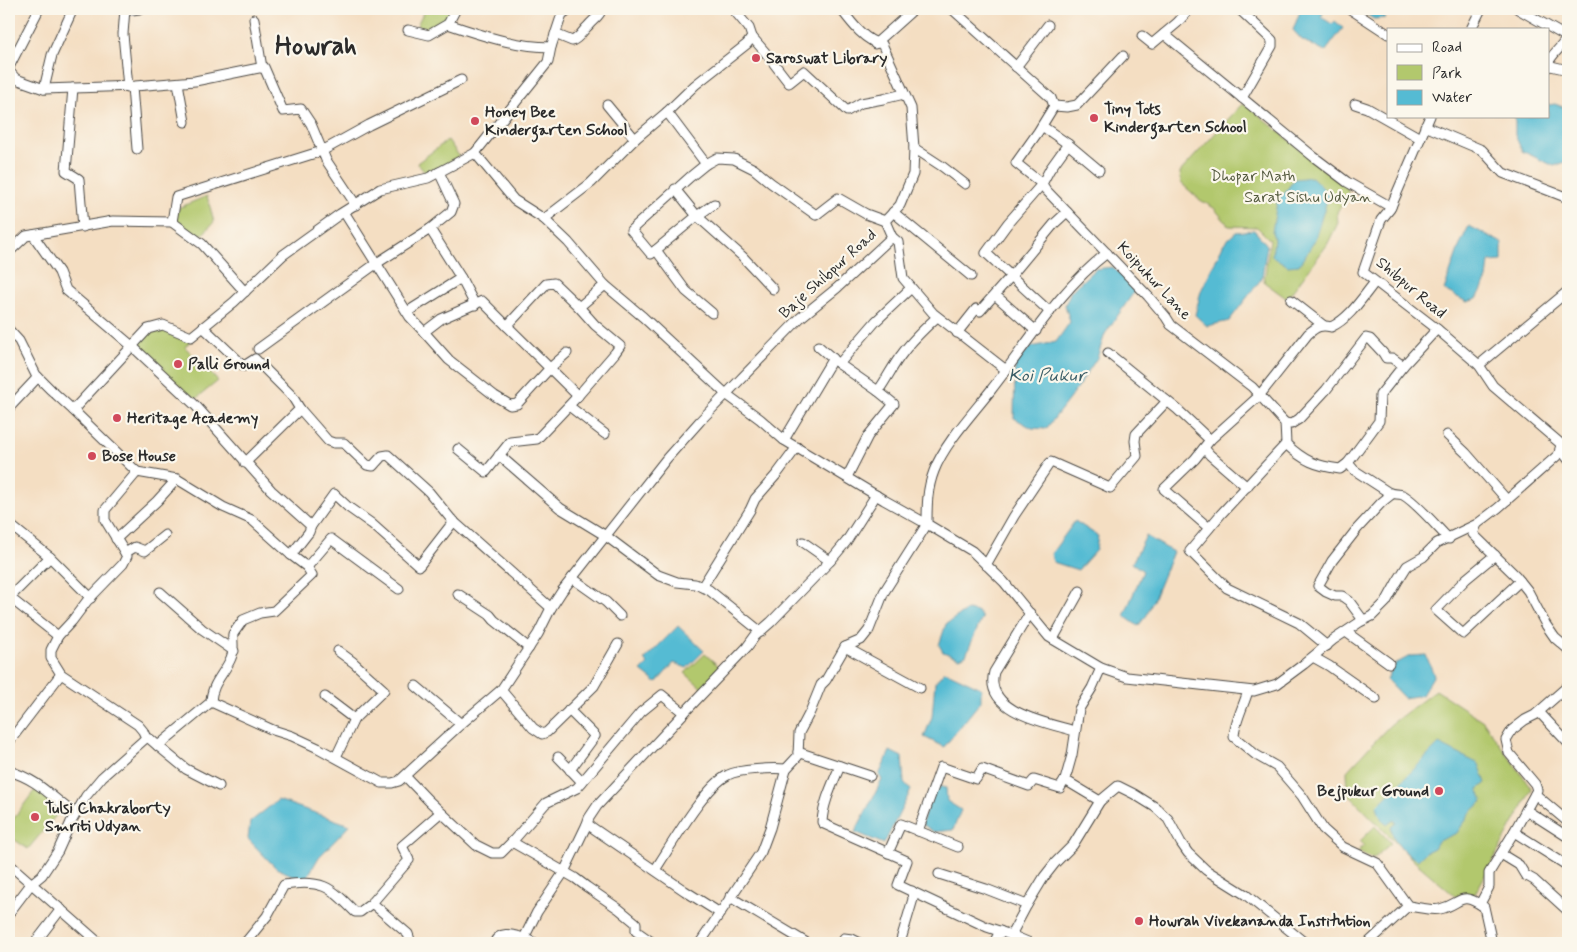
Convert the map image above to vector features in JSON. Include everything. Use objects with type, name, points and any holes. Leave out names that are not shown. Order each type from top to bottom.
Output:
[{"type":"street","points":[[9,67],[39,9]]},
{"type":"street","points":[[44,89],[52,55],[73,9]]},
{"type":"street","points":[[137,149],[123,34],[125,10],[139,9]]},
{"type":"street","points":[[408,30],[429,35],[448,24],[456,9]]},
{"type":"street","points":[[73,410],[148,329],[163,325],[191,336],[245,292],[283,255],[344,212],[380,189],[428,178],[475,153],[548,62],[562,14],[570,9]]},
{"type":"street","points":[[555,34],[572,41],[576,40],[598,16],[600,13],[598,9]]},
{"type":"street","points":[[733,9],[750,28],[752,37],[766,52],[789,83],[804,70],[847,111],[861,103],[904,94]]},
{"type":"street","name":"Baje Shibpur Road","points":[[405,776],[501,690],[529,648],[551,608],[572,578],[667,458],[800,318],[892,237],[885,221],[900,205],[913,174],[914,148],[910,108],[882,44],[876,44],[855,27],[841,9]]},
{"type":"street","points":[[876,44],[914,9]]},
{"type":"street","points":[[952,9],[1051,98],[1054,106]]},
{"type":"street","points":[[1142,36],[1152,44],[1190,9]]},
{"type":"street","points":[[1239,9],[1272,40],[1272,46],[1242,98]]},
{"type":"street","points":[[1350,9],[1387,33]]},
{"type":"street","points":[[1518,9],[1567,37],[1564,43],[1554,52],[1550,61]]},
{"type":"street","points":[[1471,28],[1478,10]]},
{"type":"street","points":[[254,20],[262,68],[264,67],[283,111],[301,109],[311,124],[326,160],[356,205]]},
{"type":"street","points":[[448,24],[515,43],[537,47],[551,47]]},
{"type":"street","points":[[1016,67],[1048,25]]},
{"type":"street","points":[[1164,34],[1327,166],[1348,182],[1390,207]]},
{"type":"street","points":[[544,219],[591,183],[634,139],[667,112],[695,85],[747,44],[752,37]]},
{"type":"street","points":[[1054,106],[1067,107],[1077,105],[1123,56]]},
{"type":"street","points":[[1550,66],[1568,70]]},
{"type":"street","points":[[9,71],[16,79],[44,89],[130,87],[195,82],[262,68]]},
{"type":"street","points":[[172,222],[176,197],[322,151],[369,125],[461,80]]},
{"type":"street","points":[[178,83],[184,122]]},
{"type":"street","points":[[73,88],[66,171],[79,179],[83,227]]},
{"type":"street","points":[[1355,104],[1367,108],[1420,138]]},
{"type":"street","points":[[606,105],[634,139]]},
{"type":"street","points":[[1054,106],[1042,126],[1068,144],[1099,170]]},
{"type":"street","points":[[667,112],[706,164]]},
{"type":"street","name":"Shibpur Road","points":[[1429,118],[1390,207],[1381,220],[1363,272],[1437,329],[1479,365],[1493,386],[1563,446],[1568,459]]},
{"type":"street","name":"Koipukur Lane","points":[[1042,126],[1017,161],[1017,164],[1042,184],[1148,296],[1166,317],[1171,326],[1252,387],[1285,423]]},
{"type":"street","points":[[1426,126],[1482,150],[1502,173],[1568,198]]},
{"type":"street","points":[[1050,312],[986,253],[1008,223],[1042,184],[1050,168],[1068,144]]},
{"type":"street","points":[[914,148],[965,184]]},
{"type":"street","points":[[475,153],[514,200],[544,219],[568,242],[605,284],[726,394],[760,419],[784,440],[972,551],[1004,582],[1049,637],[1101,668],[1127,677],[1254,692],[1277,684],[1346,632],[1372,616],[1386,602],[1407,566],[1423,558],[1437,543],[1449,539],[1477,524],[1559,454],[1563,446]]},
{"type":"street","points":[[714,204],[651,254],[631,230],[706,164],[717,158],[734,159],[754,169],[816,216],[838,198],[866,214],[885,221]]},
{"type":"street","points":[[258,349],[377,263],[430,229],[451,212],[454,204],[439,172]]},
{"type":"street","points":[[676,190],[697,216],[742,256],[773,289]]},
{"type":"street","points":[[344,212],[408,312],[424,332],[449,360],[495,396],[510,405],[517,404],[550,368],[567,353]]},
{"type":"street","points":[[893,212],[971,276]]},
{"type":"street","points":[[957,333],[976,309],[980,311],[995,295],[1054,224],[1067,212]]},
{"type":"street","points":[[9,252],[26,236],[113,221],[172,222],[202,244],[245,292]]},
{"type":"street","points":[[430,229],[461,278],[475,305]]},
{"type":"street","points":[[33,235],[59,272],[66,290],[132,346],[196,406],[245,463],[271,490],[311,526]]},
{"type":"street","points":[[892,237],[898,242],[903,278],[911,288],[937,317],[1006,370]]},
{"type":"street","points":[[656,250],[686,292],[712,313]]},
{"type":"street","points":[[700,943],[761,852],[770,828],[786,769],[798,756],[799,733],[821,685],[826,680],[845,647],[861,640],[869,630],[884,592],[927,524],[927,497],[934,470],[949,444],[1075,281],[1106,253]]},
{"type":"street","points":[[408,312],[461,278]]},
{"type":"street","points":[[1291,300],[1323,325],[1331,328],[1340,323],[1375,282]]},
{"type":"street","points":[[458,449],[486,472],[510,442],[537,439],[578,396],[620,346],[595,325],[554,283],[546,284],[507,326]]},
{"type":"street","points":[[579,307],[605,284]]},
{"type":"street","points":[[784,440],[836,361],[911,288]]},
{"type":"street","points":[[1479,365],[1568,291]]},
{"type":"street","points":[[995,295],[1036,331]]},
{"type":"street","points":[[424,332],[441,319],[482,301],[578,396]]},
{"type":"street","points":[[878,390],[901,354],[918,334],[937,317]]},
{"type":"street","points":[[1209,528],[1164,489],[1195,459],[1210,440],[1260,396],[1308,334],[1315,327],[1323,325]]},
{"type":"street","points":[[203,327],[244,366],[255,359],[292,396],[300,409],[328,441],[344,443],[367,465],[373,466],[382,456],[388,455],[429,492],[454,521],[551,608]]},
{"type":"street","points":[[1286,444],[1311,463],[1326,468],[1340,469],[1348,463],[1379,421],[1380,395],[1437,329]]},
{"type":"street","points":[[9,330],[19,341],[38,377],[137,472],[177,479],[223,507],[252,520],[307,567],[312,575],[274,611],[260,613],[243,620],[233,634],[234,650],[231,660],[218,679],[211,702],[158,746]]},
{"type":"street","points":[[1327,646],[1299,623],[1227,588],[1190,551],[1221,514],[1286,444],[1285,423],[1291,424],[1299,419],[1326,390],[1366,338],[1370,339],[1383,352],[1386,358],[1392,358],[1404,366]]},
{"type":"street","points":[[818,346],[894,404],[868,436],[847,477]]},
{"type":"street","points":[[1108,353],[1167,401],[1210,440]]},
{"type":"street","points":[[9,408],[38,377]]},
{"type":"street","points":[[986,565],[1014,516],[1051,462],[1110,488],[1137,456],[1136,434],[1167,401]]},
{"type":"street","points":[[569,406],[605,434]]},
{"type":"street","points":[[245,463],[300,409]]},
{"type":"street","points":[[1447,436],[1466,453],[1507,500]]},
{"type":"street","points":[[702,587],[750,510],[755,498],[777,474],[797,447]]},
{"type":"street","points":[[1204,448],[1247,487]]},
{"type":"street","points":[[499,456],[560,508],[606,536],[658,575],[677,582],[695,584],[709,590],[761,632]]},
{"type":"street","points":[[1348,463],[1354,470],[1392,494],[1402,494],[1449,539]]},
{"type":"street","points":[[137,472],[105,510],[105,520],[127,556],[123,564],[58,636],[51,650],[51,658],[61,674],[138,725],[146,738],[150,739],[186,769],[219,786]]},
{"type":"street","points":[[116,538],[157,501],[177,479]]},
{"type":"street","points":[[291,555],[334,494],[348,508],[372,524],[419,566],[454,521]]},
{"type":"street","points":[[1363,620],[1349,601],[1342,596],[1334,596],[1318,586],[1332,561],[1357,529],[1392,494]]},
{"type":"street","points":[[524,938],[537,912],[564,872],[589,818],[597,806],[830,561],[846,542],[876,495]]},
{"type":"street","points":[[9,524],[50,557],[91,598]]},
{"type":"street","points":[[1477,524],[1473,534],[1520,581],[1528,591],[1555,638],[1568,649]]},
{"type":"street","points":[[125,553],[135,547],[145,551],[164,536]]},
{"type":"street","points":[[307,567],[331,540],[399,589]]},
{"type":"street","points":[[803,542],[830,561]]},
{"type":"street","points":[[1495,555],[1466,579],[1436,610],[1463,634],[1520,581]]},
{"type":"street","points":[[50,557],[9,597],[58,636]]},
{"type":"street","points":[[572,578],[606,602],[620,616]]},
{"type":"street","points":[[1053,640],[1080,591]]},
{"type":"street","points":[[160,592],[202,629],[234,650]]},
{"type":"street","points":[[458,594],[490,615],[529,648]]},
{"type":"street","points":[[1030,613],[994,672],[992,680],[994,692],[1015,712],[1075,731]]},
{"type":"street","points":[[1346,632],[1389,663]]},
{"type":"street","points":[[501,690],[533,728],[542,734],[547,732],[594,686],[618,644]]},
{"type":"street","points":[[845,647],[920,688]]},
{"type":"street","points":[[336,757],[354,720],[384,690],[338,651]]},
{"type":"street","points":[[1313,657],[1376,699]]},
{"type":"street","points":[[918,831],[941,767],[976,779],[982,770],[1029,786],[1034,780],[1060,788],[1065,780],[1072,755],[1079,709],[1092,688],[1101,668]]},
{"type":"street","points":[[9,742],[61,674]]},
{"type":"street","points":[[416,686],[461,724]]},
{"type":"street","points":[[1480,904],[1489,887],[1489,873],[1537,790],[1535,784],[1509,753],[1506,740],[1512,730],[1539,712],[1568,686]]},
{"type":"street","points":[[1248,691],[1234,729],[1234,737],[1256,755],[1277,767],[1302,796],[1323,829],[1343,847],[1377,864],[1408,906],[1435,910],[1442,909],[1462,899],[1474,900],[1480,904],[1484,907],[1492,943]]},
{"type":"street","points":[[211,702],[273,730],[301,740],[382,783],[399,781],[405,776],[476,845],[492,853],[501,853],[546,804],[577,788],[636,718],[662,695],[684,713]]},
{"type":"street","points":[[325,697],[354,720]]},
{"type":"street","points":[[569,710],[595,736],[570,770]]},
{"type":"street","points":[[1539,712],[1568,743]]},
{"type":"street","points":[[9,912],[31,884],[42,875],[58,851],[75,814],[86,796],[102,777],[146,738]]},
{"type":"street","points":[[798,752],[870,776]]},
{"type":"street","points":[[558,757],[582,782]]},
{"type":"street","points":[[840,766],[824,809],[822,822],[907,860],[898,885],[965,917],[1030,943]]},
{"type":"street","points":[[655,870],[711,788],[717,783],[729,774],[768,768],[786,769]]},
{"type":"street","points":[[9,771],[24,775],[40,785],[75,814]]},
{"type":"street","points":[[1065,780],[1100,801]]},
{"type":"street","points":[[1011,935],[1027,905],[1055,863],[1073,845],[1100,801],[1118,786],[1156,807],[1168,819],[1180,844],[1194,859],[1213,874],[1246,895],[1305,943]]},
{"type":"street","points":[[1535,794],[1568,822]]},
{"type":"street","points":[[1526,810],[1568,837]]},
{"type":"street","points":[[245,943],[267,916],[284,885],[302,882],[320,884],[339,895],[355,912],[360,912],[372,902],[409,860],[402,846],[440,812]]},
{"type":"street","points":[[587,824],[720,913]]},
{"type":"street","points":[[888,853],[901,824],[958,847]]},
{"type":"street","points":[[1514,832],[1568,866]]},
{"type":"street","points":[[512,842],[575,878],[619,909],[636,923],[636,930],[654,943]]},
{"type":"street","points":[[1501,854],[1519,865],[1525,875],[1534,880],[1568,910]]},
{"type":"street","points":[[9,864],[99,943]]},
{"type":"street","points":[[939,874],[1027,905]]},
{"type":"street","points":[[900,943],[913,900],[912,891]]},
{"type":"street","points":[[730,897],[807,943]]},
{"type":"street","points":[[372,902],[408,934],[410,943]]},
{"type":"street","points":[[1368,943],[1408,906]]},
{"type":"street","points":[[35,943],[62,909]]},
{"type":"street","points":[[994,943],[1000,931]]},
{"type":"street","points":[[494,943],[496,939],[507,934],[535,943]]},
{"type":"street","points":[[841,943],[844,938],[860,943]]},
{"type":"green space","points":[[425,9],[453,11],[446,22],[432,30],[419,27],[418,23]]},
{"type":"green space","name":"Dhopar Math","points":[[1242,104],[1249,107],[1348,188],[1348,196],[1337,212],[1338,223],[1327,245],[1286,298],[1264,282],[1270,240],[1257,227],[1229,226],[1214,208],[1200,200],[1181,183],[1180,172]]},
{"type":"green space","points":[[448,140],[459,156],[427,175],[417,163]]},
{"type":"green space","points":[[207,196],[214,222],[198,238],[175,221],[178,208]]},
{"type":"green space","name":"Palli Ground","points":[[164,329],[192,339],[185,347],[218,381],[197,398],[186,394],[135,345],[148,332]]},
{"type":"green space","points":[[705,654],[722,669],[703,689],[685,673]]},
{"type":"green space","name":"Bejpukur Ground","points":[[1436,690],[1483,721],[1532,789],[1475,894],[1456,897],[1414,861],[1348,794],[1347,771],[1390,725]]},
{"type":"green space","name":"Tulsi Chakraborty Smriti Udyan","points":[[37,787],[63,807],[28,849],[9,836],[9,825]]},
{"type":"green space","points":[[1375,826],[1391,843],[1373,859],[1358,852],[1364,845],[1360,841]]},
{"type":"water","points":[[1301,9],[1325,9],[1321,17],[1332,24],[1335,21],[1343,28],[1325,52],[1302,40],[1293,30]]},
{"type":"water","points":[[1364,9],[1390,9],[1385,18],[1374,19],[1362,12]]},
{"type":"water","points":[[1555,104],[1568,109],[1568,161],[1554,166],[1522,151],[1515,135],[1515,118],[1550,118],[1550,105]]},
{"type":"water","points":[[1312,177],[1329,194],[1314,242],[1299,265],[1288,266],[1272,256],[1274,239],[1272,232],[1277,202],[1295,179]]},
{"type":"water","points":[[1469,226],[1502,243],[1502,261],[1489,262],[1487,279],[1477,299],[1467,302],[1444,290],[1460,244]]},
{"type":"water","points":[[1254,230],[1267,245],[1262,278],[1229,321],[1207,326],[1195,315],[1201,291],[1224,243],[1236,232]]},
{"type":"water","name":"Koi Pukur","points":[[1113,267],[1126,280],[1134,292],[1105,334],[1097,358],[1073,394],[1046,429],[1032,428],[1014,418],[1015,363],[1031,347],[1056,342],[1070,322],[1065,305],[1071,291],[1095,269]]},
{"type":"water","points":[[1075,521],[1098,536],[1096,550],[1078,570],[1053,562],[1051,554]]},
{"type":"water","points":[[1146,536],[1173,552],[1147,615],[1138,626],[1124,616],[1143,571],[1132,563]]},
{"type":"water","points":[[967,610],[978,612],[982,618],[966,655],[960,658],[943,652],[939,645],[946,624]]},
{"type":"water","points":[[678,626],[704,651],[687,668],[674,663],[656,683],[641,671],[648,664],[644,660]]},
{"type":"water","points":[[1426,655],[1434,675],[1422,695],[1404,698],[1387,680],[1395,664],[1410,656]]},
{"type":"water","points":[[945,671],[981,688],[981,701],[944,747],[924,737],[932,717],[935,682]]},
{"type":"water","points":[[1439,744],[1479,764],[1486,783],[1478,789],[1483,801],[1470,813],[1457,833],[1438,841],[1434,848],[1426,852],[1418,860],[1407,853],[1397,842],[1391,827],[1396,823],[1394,820],[1388,824],[1383,821],[1377,806]]},
{"type":"water","points":[[890,751],[902,757],[904,782],[911,790],[884,844],[855,832],[882,780],[879,775]]},
{"type":"water","points":[[933,785],[946,788],[947,801],[961,810],[953,830],[934,832],[922,824]]},
{"type":"water","points":[[278,800],[350,825],[319,857],[305,881],[276,868],[248,839],[250,822]]},
{"type":"place","name":"Saroswat Library","points":[[756,58]]},
{"type":"place","name":"Tiny Tots Kindergarten School","points":[[1094,118]]},
{"type":"place","name":"Honey Bee Kindergarten School","points":[[475,121]]},
{"type":"place","name":"Palli Ground","points":[[178,364]]},
{"type":"place","name":"Heritage Academy","points":[[117,418]]},
{"type":"place","name":"Bose House","points":[[92,456]]},
{"type":"place","name":"Bejpukur Ground","points":[[1439,791]]},
{"type":"place","name":"Tulsi Chakraborty Smriti Udyan","points":[[35,817]]},
{"type":"place","name":"Howrah Vivekananda Institution","points":[[1139,921]]},
{"type":"district","name":"Howrah","points":[[316,47]]},
{"type":"park label","name":"Sarat Sishu Udyan","points":[[1308,197]]}]
